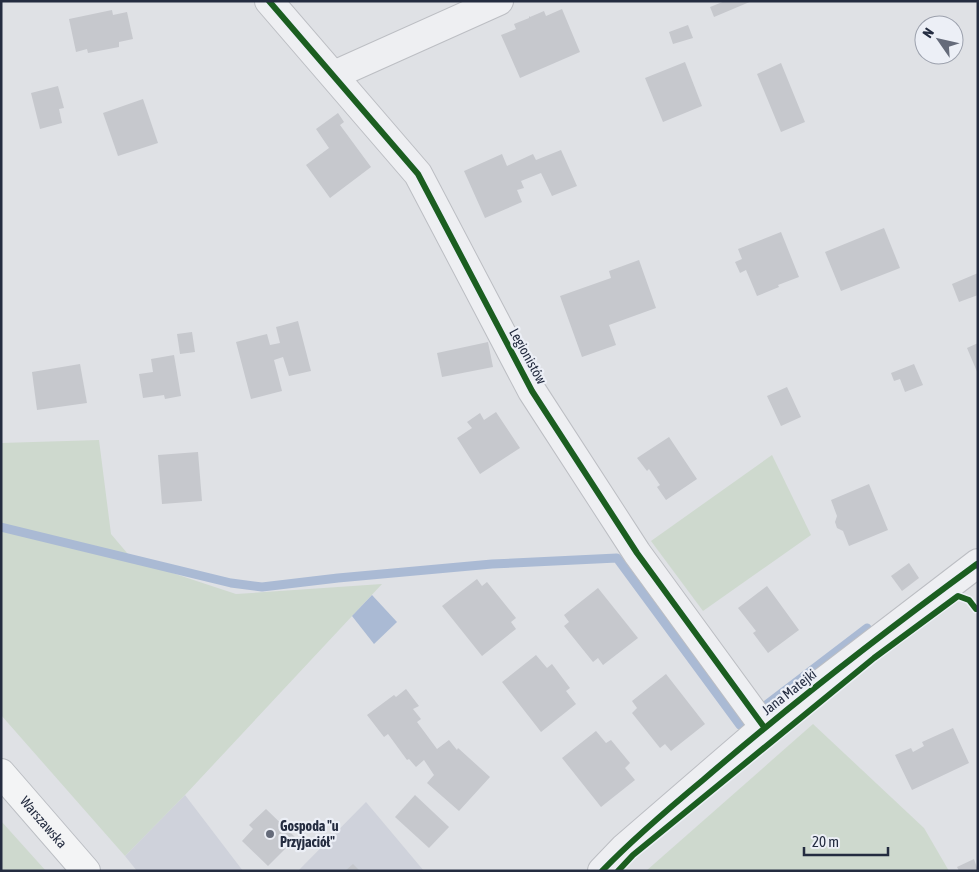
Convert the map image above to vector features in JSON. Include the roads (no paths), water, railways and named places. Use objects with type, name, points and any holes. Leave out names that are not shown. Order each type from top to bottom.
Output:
[{"type":"main road","name":"Warszawska","points":[[1,774],[86,871]]},
{"type":"street","name":"Legionistów","points":[[269,1],[418,174],[532,390],[637,553],[764,726]]},
{"type":"street","points":[[334,76],[499,1]]},
{"type":"street","name":"Jana Matejki","points":[[602,871],[626,847],[764,726],[977,564]]},
{"type":"water","points":[[372,595],[397,622],[374,644],[352,616]]},
{"type":"waterway","points":[[1,527],[231,583],[262,587],[492,564],[617,558],[740,725]]},
{"type":"waterway","points":[[766,705],[867,628]]},
{"type":"place","name":"Gospoda \"u Przyjaciół\"","points":[[270,834]]}]
